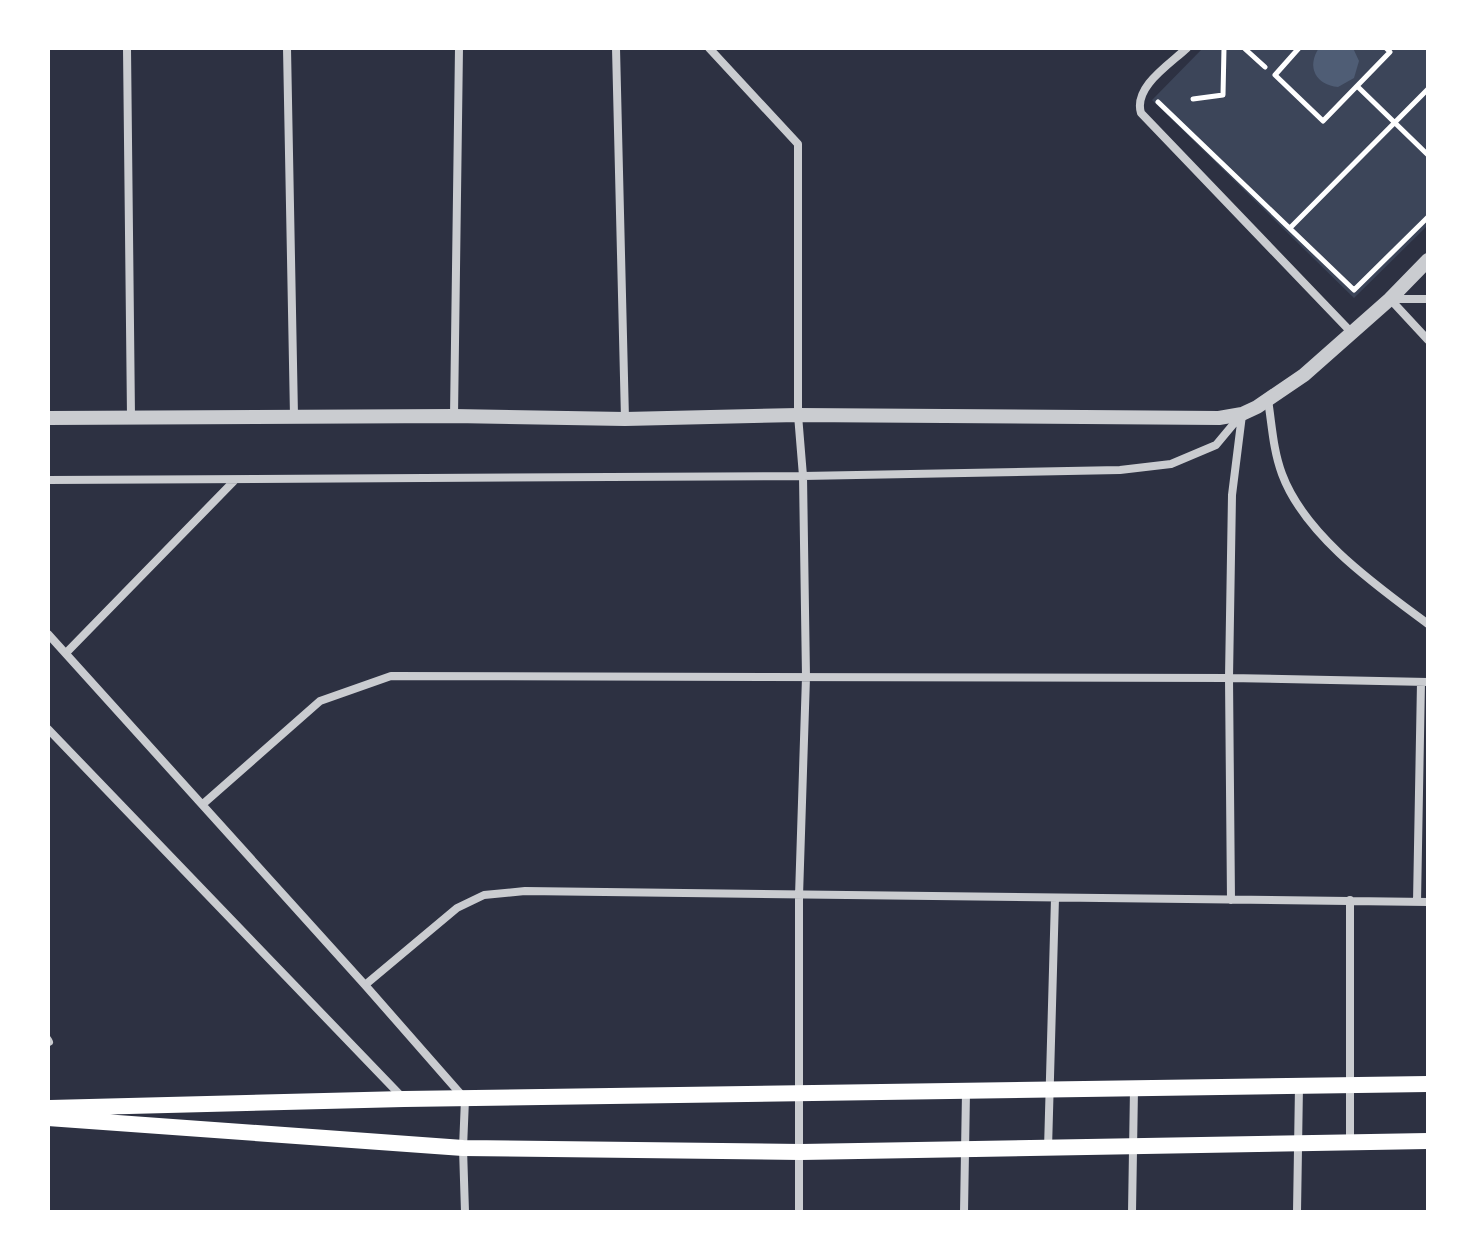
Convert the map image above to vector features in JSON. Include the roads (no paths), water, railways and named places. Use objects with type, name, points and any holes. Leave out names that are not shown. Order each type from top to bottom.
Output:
[{"type":"main road","points":[[48,1109],[404,1099],[1428,1084]]},
{"type":"main road","points":[[48,1118],[463,1148],[801,1152],[1428,1141]]},
{"type":"street","points":[[127,48],[131,417]]},
{"type":"street","points":[[287,48],[294,416]]},
{"type":"street","points":[[454,416],[459,48]]},
{"type":"street","points":[[616,48],[625,419]]},
{"type":"street","points":[[709,48],[798,144],[798,415],[803,476],[806,677],[799,896],[799,1212]]},
{"type":"street","points":[[1187,48],[1142,92],[1141,113],[1351,332]]},
{"type":"street","points":[[48,480],[803,476],[1120,470],[1171,464],[1216,445],[1242,414],[1304,375],[1390,299],[1428,260]]},
{"type":"street","points":[[1390,299],[1428,299]]},
{"type":"street","points":[[1390,299],[1428,340]]},
{"type":"street","points":[[1268,400],[1275,451],[1291,493],[1332,548],[1428,624]]},
{"type":"street","points":[[48,418],[454,416],[625,419],[798,415],[1197,419],[1242,414]]},
{"type":"street","points":[[1231,900],[1229,678],[1232,495],[1242,414]]},
{"type":"street","points":[[67,652],[235,480]]},
{"type":"street","points":[[48,634],[465,1099],[465,1212]]},
{"type":"street","points":[[203,804],[320,701],[391,676],[1229,678],[1424,682],[1417,902]]},
{"type":"street","points":[[48,729],[404,1099]]},
{"type":"street","points":[[365,985],[457,908],[484,895],[525,891],[1428,902]]},
{"type":"street","points":[[1048,1149],[1055,898]]},
{"type":"street","points":[[1350,900],[1350,1142]]},
{"type":"street","points":[[1297,1212],[1299,1086]]},
{"type":"street","points":[[1132,1212],[1134,1089]]},
{"type":"street","points":[[964,1212],[966,1092]]}]
